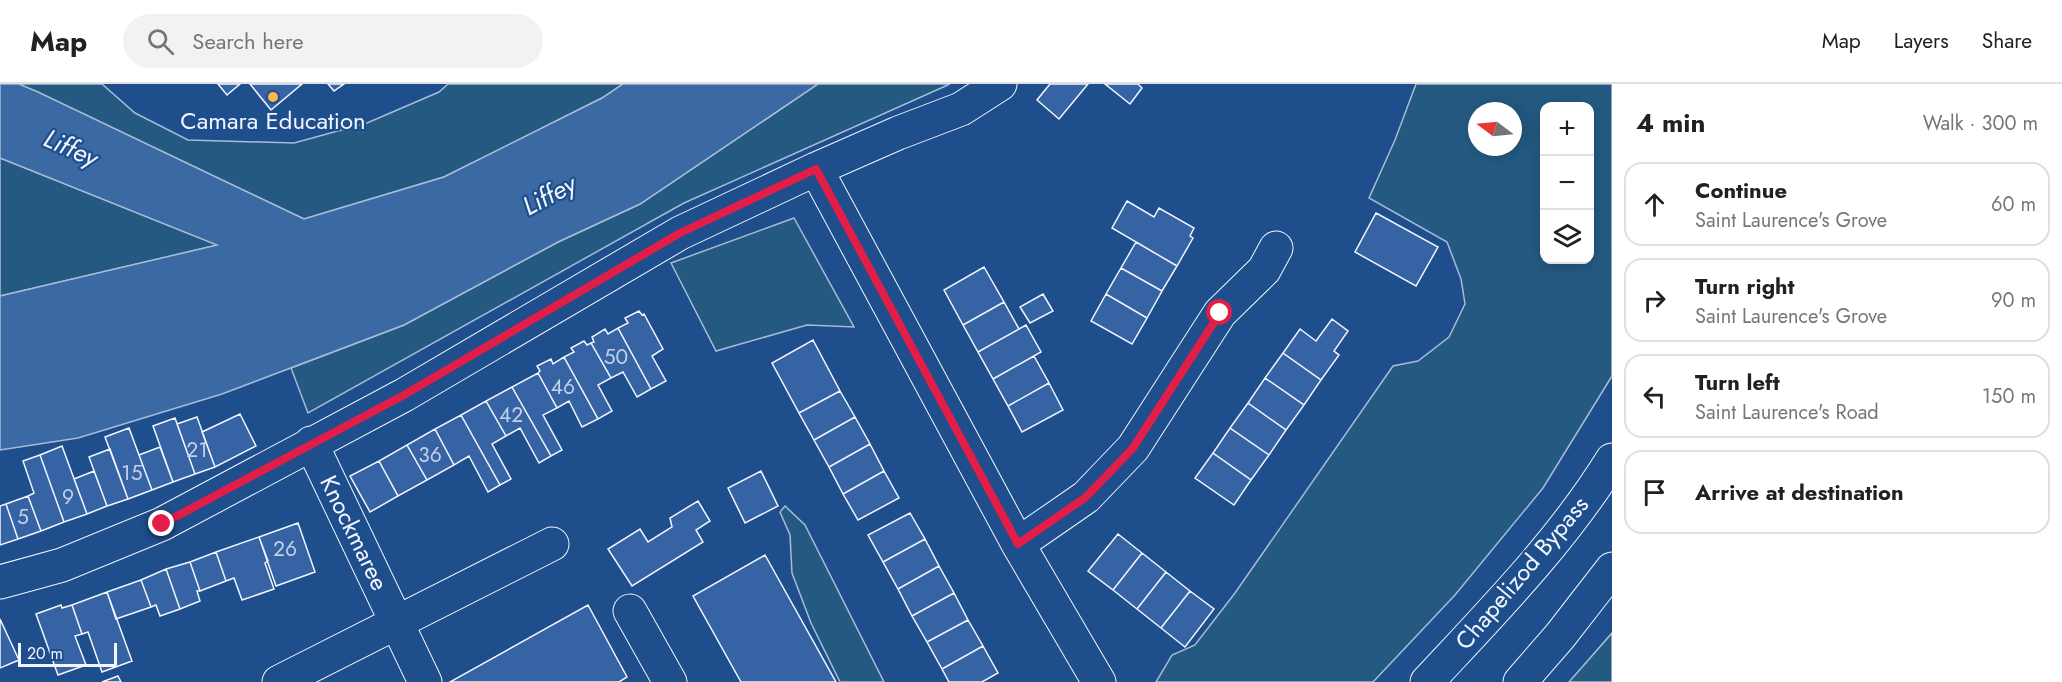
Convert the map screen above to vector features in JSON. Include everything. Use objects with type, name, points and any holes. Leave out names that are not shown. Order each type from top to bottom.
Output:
[{"type":"street","points":[[0,582],[62,565],[162,524],[310,443],[404,395],[680,233],[816,169],[898,133],[961,109],[1000,84]]},
{"type":"street","points":[[816,169],[1018,544],[1099,682]]},
{"type":"street","points":[[1018,544],[1086,497],[1133,448],[1220,313],[1264,270],[1276,248]]},
{"type":"street","name":"Knockmaree","points":[[310,443],[425,682]]},
{"type":"street","name":"Chapelizod Bypass","points":[[1427,682],[1517,585],[1596,486],[1612,460]]},
{"type":"street","points":[[279,682],[552,544]]},
{"type":"street","points":[[1520,682],[1560,636],[1612,569]]},
{"type":"street","points":[[630,611],[670,682]]},
{"type":"shaded area","points":[[19,84],[102,84],[135,113],[188,140],[294,143],[367,123],[439,92],[448,84],[623,84],[602,98],[444,177],[304,219]]},
{"type":"shaded area","points":[[818,84],[950,84],[684,203],[308,413],[291,368],[404,325],[558,242],[640,204]]},
{"type":"shaded area","points":[[1416,84],[1612,84],[1612,376],[1543,488],[1455,595],[1373,682],[1156,682],[1172,655],[1195,645],[1235,593],[1393,366],[1418,361],[1449,337],[1465,304],[1461,279],[1447,242],[1369,198],[1395,140]]},
{"type":"shaded area","points":[[0,158],[218,245],[0,296]]},
{"type":"shaded area","points":[[794,218],[854,327],[807,325],[716,351],[671,263]]},
{"type":"shaded area","points":[[785,506],[805,525],[884,682],[840,682],[811,623],[792,573],[790,535],[780,512]]},
{"type":"shaded area","points":[[1612,633],[1612,682],[1569,682]]},
{"type":"water","name":"Liffey","points":[[0,84],[19,84],[38,92],[304,219],[444,177],[602,98],[623,84],[818,84],[640,204],[558,242],[404,325],[222,394],[78,438],[0,450],[0,296],[217,245],[0,158]]},
{"type":"building","name":"Camara Education","points":[[218,84],[240,84],[227,95]]},
{"type":"building","name":"Camara Education","points":[[250,84],[302,84],[271,110]]},
{"type":"building","name":"Camara Education","points":[[328,84],[344,84],[334,91]]},
{"type":"building","points":[[1050,84],[1088,84],[1059,119],[1037,100]]},
{"type":"building","points":[[1105,84],[1138,84],[1142,88],[1130,104]]},
{"type":"building","points":[[1127,201],[1154,217],[1159,208],[1194,228],[1190,236],[1193,238],[1177,266],[1112,228]]},
{"type":"building","points":[[1376,213],[1438,247],[1416,286],[1355,252]]},
{"type":"building","points":[[1136,242],[1177,266],[1162,291],[1121,268]]},
{"type":"building","points":[[984,267],[1004,302],[963,325],[944,290]]},
{"type":"building","points":[[1121,268],[1162,291],[1147,318],[1106,294]]},
{"type":"building","points":[[1043,294],[1053,311],[1030,323],[1020,307]]},
{"type":"building","points":[[1106,294],[1147,318],[1132,344],[1091,321]]},
{"type":"building","points":[[1004,302],[1019,329],[978,352],[963,325]]},
{"type":"building","points":[[639,311],[642,315],[644,314],[663,349],[652,356],[666,381],[651,389],[618,328],[628,323],[625,318]]},
{"type":"building","points":[[1332,319],[1348,331],[1334,351],[1339,355],[1321,380],[1283,353],[1300,329],[1316,341]]},
{"type":"building","points":[[1026,325],[1041,352],[993,379],[978,352]]},
{"type":"building","points":[[618,328],[651,389],[637,397],[623,372],[611,378],[591,343],[594,342],[592,337],[605,329],[608,334]]},
{"type":"building","points":[[813,340],[840,391],[799,413],[772,363]]},
{"type":"building","points":[[584,341],[587,345],[591,343],[611,378],[598,385],[612,411],[598,419],[564,357],[574,352],[571,348]]},
{"type":"building","points":[[1283,353],[1321,380],[1304,405],[1265,378]]},
{"type":"building","points":[[1034,356],[1049,383],[1008,406],[993,379]]},
{"type":"building","points":[[564,357],[598,419],[582,427],[569,401],[557,408],[538,373],[540,371],[537,366],[551,359],[553,364]]},
{"type":"building","points":[[538,373],[557,408],[543,415],[562,450],[551,456],[512,387]]},
{"type":"building","points":[[1265,378],[1304,405],[1286,430],[1248,403]]},
{"type":"building","points":[[1049,383],[1063,410],[1022,432],[1008,406]]},
{"type":"building","points":[[512,387],[551,456],[539,463],[520,428],[506,436],[486,401]]},
{"type":"building","points":[[840,391],[855,417],[814,440],[799,413]]},
{"type":"building","points":[[486,401],[506,436],[492,444],[511,479],[500,485],[461,415]]},
{"type":"building","points":[[1248,403],[1286,430],[1269,455],[1230,428]]},
{"type":"building","points":[[240,414],[256,446],[215,467],[202,432]]},
{"type":"building","points":[[461,415],[500,485],[488,492],[469,456],[454,465],[435,429]]},
{"type":"building","points":[[197,417],[215,467],[195,474],[177,424]]},
{"type":"building","points":[[855,417],[870,444],[829,467],[814,440]]},
{"type":"building","points":[[175,418],[195,474],[173,482],[153,426]]},
{"type":"building","points":[[129,428],[152,490],[128,499],[105,437]]},
{"type":"building","points":[[1230,428],[1269,455],[1251,480],[1213,453]]},
{"type":"building","points":[[435,429],[454,465],[427,480],[407,445]]},
{"type":"building","points":[[870,444],[884,471],[843,494],[829,467]]},
{"type":"building","points":[[407,445],[427,480],[398,496],[379,461]]},
{"type":"building","points":[[62,446],[87,514],[64,522],[40,455]]},
{"type":"building","points":[[160,447],[173,482],[152,490],[139,455]]},
{"type":"building","points":[[110,449],[128,499],[107,506],[89,457]]},
{"type":"building","points":[[1213,453],[1251,480],[1234,505],[1195,478]]},
{"type":"building","points":[[40,455],[64,522],[41,531],[28,496],[34,493],[23,461]]},
{"type":"building","points":[[379,461],[398,496],[370,512],[350,476]]},
{"type":"building","points":[[94,471],[107,506],[87,514],[74,479]]},
{"type":"building","points":[[761,471],[778,506],[745,523],[728,488]]},
{"type":"building","points":[[884,471],[899,498],[858,520],[843,494]]},
{"type":"building","points":[[28,496],[41,531],[18,539],[6,504]]},
{"type":"building","points":[[698,501],[710,521],[696,530],[703,542],[632,586],[608,549],[640,529],[648,542],[672,527],[670,518]]},
{"type":"building","points":[[6,504],[18,539],[0,545],[0,506]]},
{"type":"building","points":[[910,513],[925,539],[883,562],[868,535]]},
{"type":"building","points":[[298,523],[315,572],[276,586],[259,537]]},
{"type":"building","points":[[1118,534],[1142,553],[1113,590],[1088,571]]},
{"type":"building","points":[[259,537],[268,561],[265,563],[274,589],[242,600],[234,578],[226,581],[216,552]]},
{"type":"building","points":[[925,539],[939,566],[898,589],[883,562]]},
{"type":"building","points":[[216,552],[226,581],[200,591],[190,562]]},
{"type":"building","points":[[1142,553],[1166,572],[1137,609],[1113,590]]},
{"type":"building","points":[[765,555],[836,682],[741,682],[693,596]]},
{"type":"building","points":[[190,562],[200,591],[197,591],[200,601],[180,609],[166,569]]},
{"type":"building","points":[[939,566],[954,593],[912,616],[898,589]]},
{"type":"building","points":[[166,569],[180,609],[160,616],[156,605],[151,607],[141,580]]},
{"type":"building","points":[[1166,572],[1190,591],[1161,628],[1137,609]]},
{"type":"building","points":[[141,580],[151,607],[116,619],[107,592]]},
{"type":"building","points":[[1190,591],[1214,609],[1185,647],[1161,628]]},
{"type":"building","points":[[107,592],[132,661],[102,672],[88,632],[82,634],[72,605]]},
{"type":"building","points":[[954,593],[968,620],[927,642],[912,616]]},
{"type":"building","points":[[61,605],[62,608],[72,605],[82,634],[75,636],[86,665],[58,675],[36,614]]},
{"type":"building","points":[[588,605],[627,677],[619,682],[450,682]]},
{"type":"building","points":[[0,619],[19,660],[0,668]]},
{"type":"building","points":[[968,620],[983,646],[942,669],[927,642]]},
{"type":"building","points":[[983,646],[998,673],[982,682],[949,682],[942,669]]},
{"type":"building","points":[[118,676],[121,682],[102,682]]},
{"type":"place","name":"Camara Education","points":[[273,97]]},
{"type":"route","points":[[162,524],[310,443],[404,395],[680,233],[816,169],[1018,544],[1086,497],[1133,448],[1220,313]]}]
